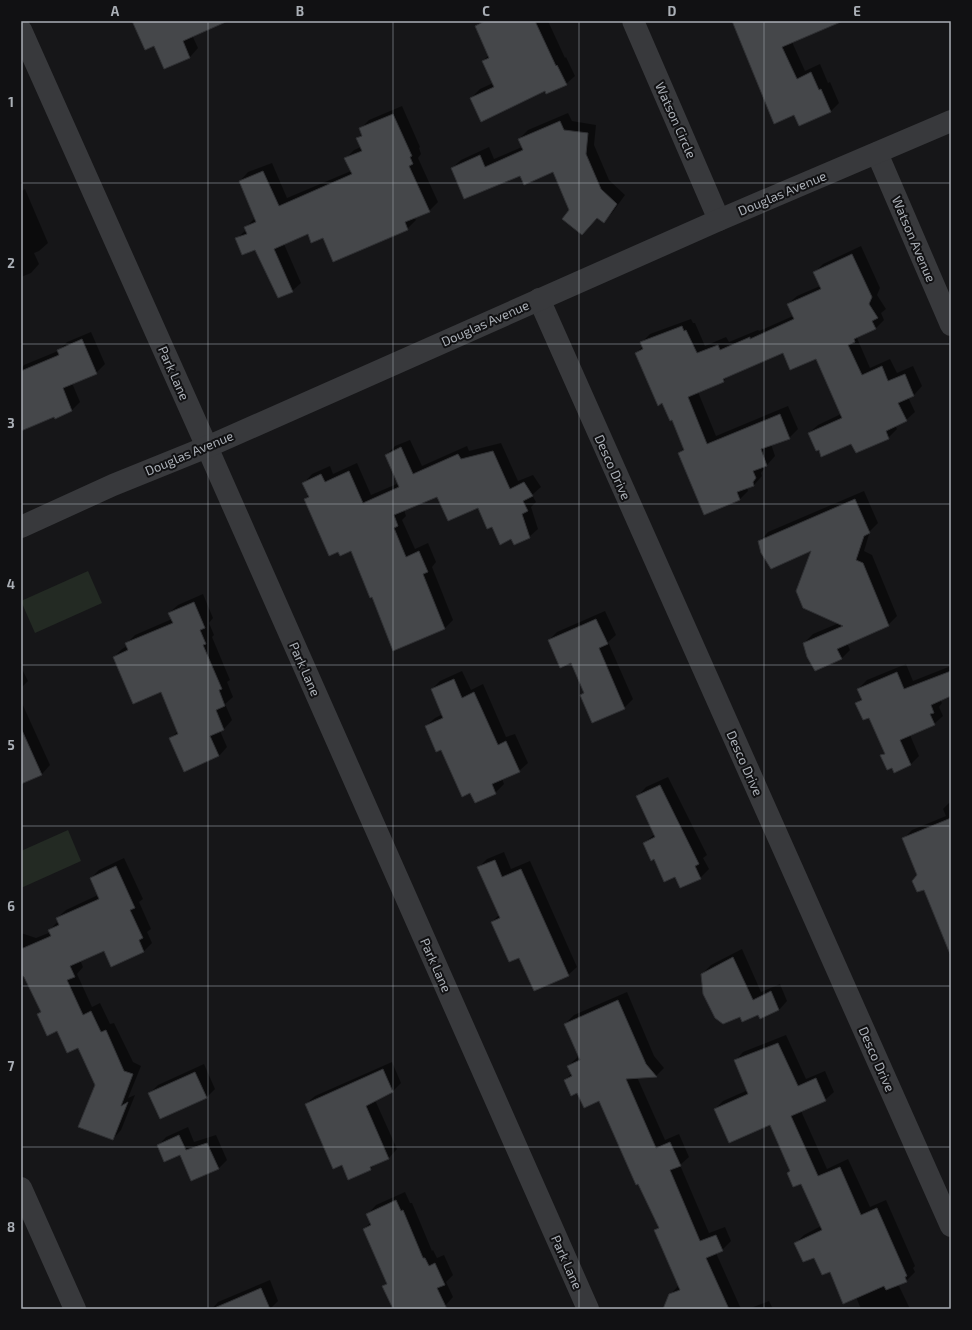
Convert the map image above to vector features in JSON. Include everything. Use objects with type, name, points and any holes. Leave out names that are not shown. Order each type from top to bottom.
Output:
[{"type":"street","name":"Watson Circle","points":[[633,21],[719,220]]},
{"type":"street","name":"Park Lane","points":[[21,30],[588,1309]]},
{"type":"street","name":"Douglas Avenue","points":[[21,527],[113,485],[207,447],[719,220],[951,121]]},
{"type":"street","name":"Watson Avenue","points":[[877,153],[951,326]]},
{"type":"street","name":"Desco Drive","points":[[539,299],[951,1226]]},
{"type":"street","points":[[21,1188],[75,1309]]},
{"type":"shaded area","points":[[88,571],[102,603],[35,633],[21,601]]},
{"type":"shaded area","points":[[68,830],[81,861],[21,888],[21,851]]},
{"type":"building","points":[[132,21],[228,21],[183,41],[190,58],[164,69],[154,46],[145,50]]},
{"type":"building","points":[[485,21],[535,21],[556,66],[557,65],[567,85],[546,94],[545,91],[481,122],[470,98],[494,87],[482,61],[489,58],[475,26]]},
{"type":"building","points":[[732,21],[843,21],[782,47],[797,79],[811,72],[819,90],[821,89],[831,112],[799,126],[794,115],[774,124]]},
{"type":"building","points":[[393,114],[412,156],[410,157],[413,164],[409,166],[430,212],[405,222],[408,230],[333,262],[323,238],[311,243],[308,234],[274,249],[293,292],[278,298],[255,250],[242,255],[235,238],[247,234],[244,227],[256,222],[239,181],[263,171],[279,206],[352,174],[344,158],[362,151],[356,138],[362,136],[359,128]]},
{"type":"building","points":[[560,121],[564,130],[588,133],[586,154],[601,189],[617,204],[604,223],[597,218],[582,235],[562,219],[569,210],[553,172],[524,185],[520,176],[464,199],[451,168],[480,155],[485,167],[523,150],[518,139]]},
{"type":"building","points":[[852,254],[872,297],[869,304],[878,318],[872,321],[876,329],[854,339],[855,342],[848,345],[862,375],[882,366],[888,381],[905,374],[914,396],[898,403],[907,421],[886,431],[889,439],[856,453],[851,444],[821,457],[819,450],[816,451],[808,433],[842,418],[816,359],[790,370],[783,353],[723,379],[724,382],[688,397],[707,444],[780,414],[790,439],[761,449],[767,466],[753,471],[756,478],[753,482],[754,486],[737,492],[740,500],[704,515],[678,453],[684,450],[672,420],[670,421],[662,403],[658,406],[635,353],[643,349],[640,342],[682,326],[684,331],[686,330],[697,353],[718,345],[720,350],[750,337],[750,339],[794,319],[787,304],[821,289],[813,272]]},
{"type":"building","points":[[82,339],[97,374],[63,388],[72,411],[55,419],[54,417],[21,431],[21,371],[59,355],[57,350]]},
{"type":"building","points":[[401,447],[413,474],[458,454],[461,459],[493,451],[510,489],[524,482],[533,496],[523,501],[528,511],[522,514],[530,538],[514,545],[511,539],[500,545],[492,527],[487,529],[478,508],[448,521],[437,497],[394,515],[398,526],[394,528],[406,557],[419,551],[428,572],[423,574],[445,629],[393,651],[372,597],[370,598],[351,551],[340,556],[338,552],[329,556],[304,499],[309,497],[302,483],[321,474],[325,482],[349,471],[363,503],[399,487],[385,455]]},
{"type":"building","points":[[855,499],[870,533],[864,536],[856,560],[863,563],[889,626],[837,649],[842,659],[815,671],[807,657],[803,643],[843,626],[803,608],[796,591],[811,551],[771,569],[761,553],[758,541]]},
{"type":"building","points":[[194,602],[205,628],[200,630],[206,644],[203,645],[222,689],[219,690],[225,706],[216,710],[224,730],[210,736],[219,756],[184,772],[169,738],[178,734],[161,692],[133,704],[113,657],[128,650],[125,643],[173,623],[168,613]]},
{"type":"building","points":[[596,619],[608,644],[599,648],[625,709],[592,723],[580,695],[584,693],[571,663],[560,668],[548,640]]},
{"type":"building","points":[[951,671],[951,696],[931,705],[934,713],[930,714],[935,725],[900,740],[911,765],[894,773],[892,768],[887,770],[880,755],[885,754],[869,718],[863,720],[855,703],[862,700],[857,689],[897,672],[904,689]]},
{"type":"building","points":[[454,679],[462,698],[474,692],[498,745],[506,741],[520,772],[492,784],[496,794],[475,803],[470,793],[462,797],[441,750],[436,752],[425,726],[443,718],[431,689]]},
{"type":"building","points":[[21,728],[42,775],[21,784]]},
{"type":"building","points":[[660,785],[699,864],[695,866],[701,879],[680,888],[675,877],[664,882],[654,859],[651,861],[643,843],[655,837],[636,796]]},
{"type":"building","points":[[951,818],[950,954],[924,890],[917,892],[912,881],[917,875],[902,838]]},
{"type":"building","points":[[495,860],[502,877],[521,869],[569,976],[534,991],[519,958],[509,962],[491,922],[500,918],[477,867]]},
{"type":"building","points":[[116,866],[135,908],[130,910],[143,938],[139,940],[144,952],[111,967],[104,951],[70,966],[75,977],[67,980],[83,1015],[91,1011],[101,1032],[106,1030],[124,1071],[133,1074],[121,1106],[128,1102],[113,1140],[78,1127],[95,1085],[78,1048],[67,1053],[57,1031],[47,1036],[37,1014],[41,1012],[24,977],[21,975],[21,949],[51,936],[48,930],[59,925],[56,918],[99,899],[90,878]]},
{"type":"building","points":[[733,957],[753,1000],[771,991],[779,1010],[760,1019],[758,1015],[742,1022],[740,1017],[723,1024],[715,1018],[703,994],[701,974]]},
{"type":"building","points":[[618,1000],[646,1064],[657,1077],[626,1079],[656,1148],[670,1142],[681,1166],[670,1170],[700,1241],[716,1235],[723,1251],[706,1258],[729,1309],[663,1309],[669,1294],[680,1290],[654,1230],[659,1228],[638,1184],[636,1185],[599,1101],[584,1108],[577,1093],[571,1096],[564,1080],[572,1076],[567,1066],[580,1060],[564,1024]]},
{"type":"building","points":[[778,1043],[798,1086],[816,1078],[826,1101],[791,1116],[818,1176],[840,1167],[861,1215],[877,1208],[907,1276],[905,1277],[907,1282],[886,1290],[884,1286],[843,1304],[830,1272],[822,1275],[814,1258],[803,1262],[794,1243],[822,1230],[801,1184],[793,1187],[787,1173],[790,1171],[770,1125],[729,1143],[714,1109],[748,1094],[734,1060]]},
{"type":"building","points":[[383,1069],[393,1092],[366,1106],[389,1159],[370,1167],[371,1170],[348,1180],[342,1165],[333,1169],[305,1104]]},
{"type":"building","points":[[195,1072],[207,1098],[160,1119],[148,1093]]},
{"type":"building","points":[[179,1135],[186,1150],[207,1143],[219,1169],[191,1181],[180,1155],[164,1162],[157,1145]]},
{"type":"building","points":[[396,1200],[401,1211],[403,1210],[423,1258],[425,1258],[429,1266],[435,1263],[445,1285],[437,1288],[447,1309],[393,1309],[382,1286],[387,1284],[363,1229],[371,1225],[366,1214]]},
{"type":"building","points":[[261,1288],[270,1309],[212,1309]]}]
